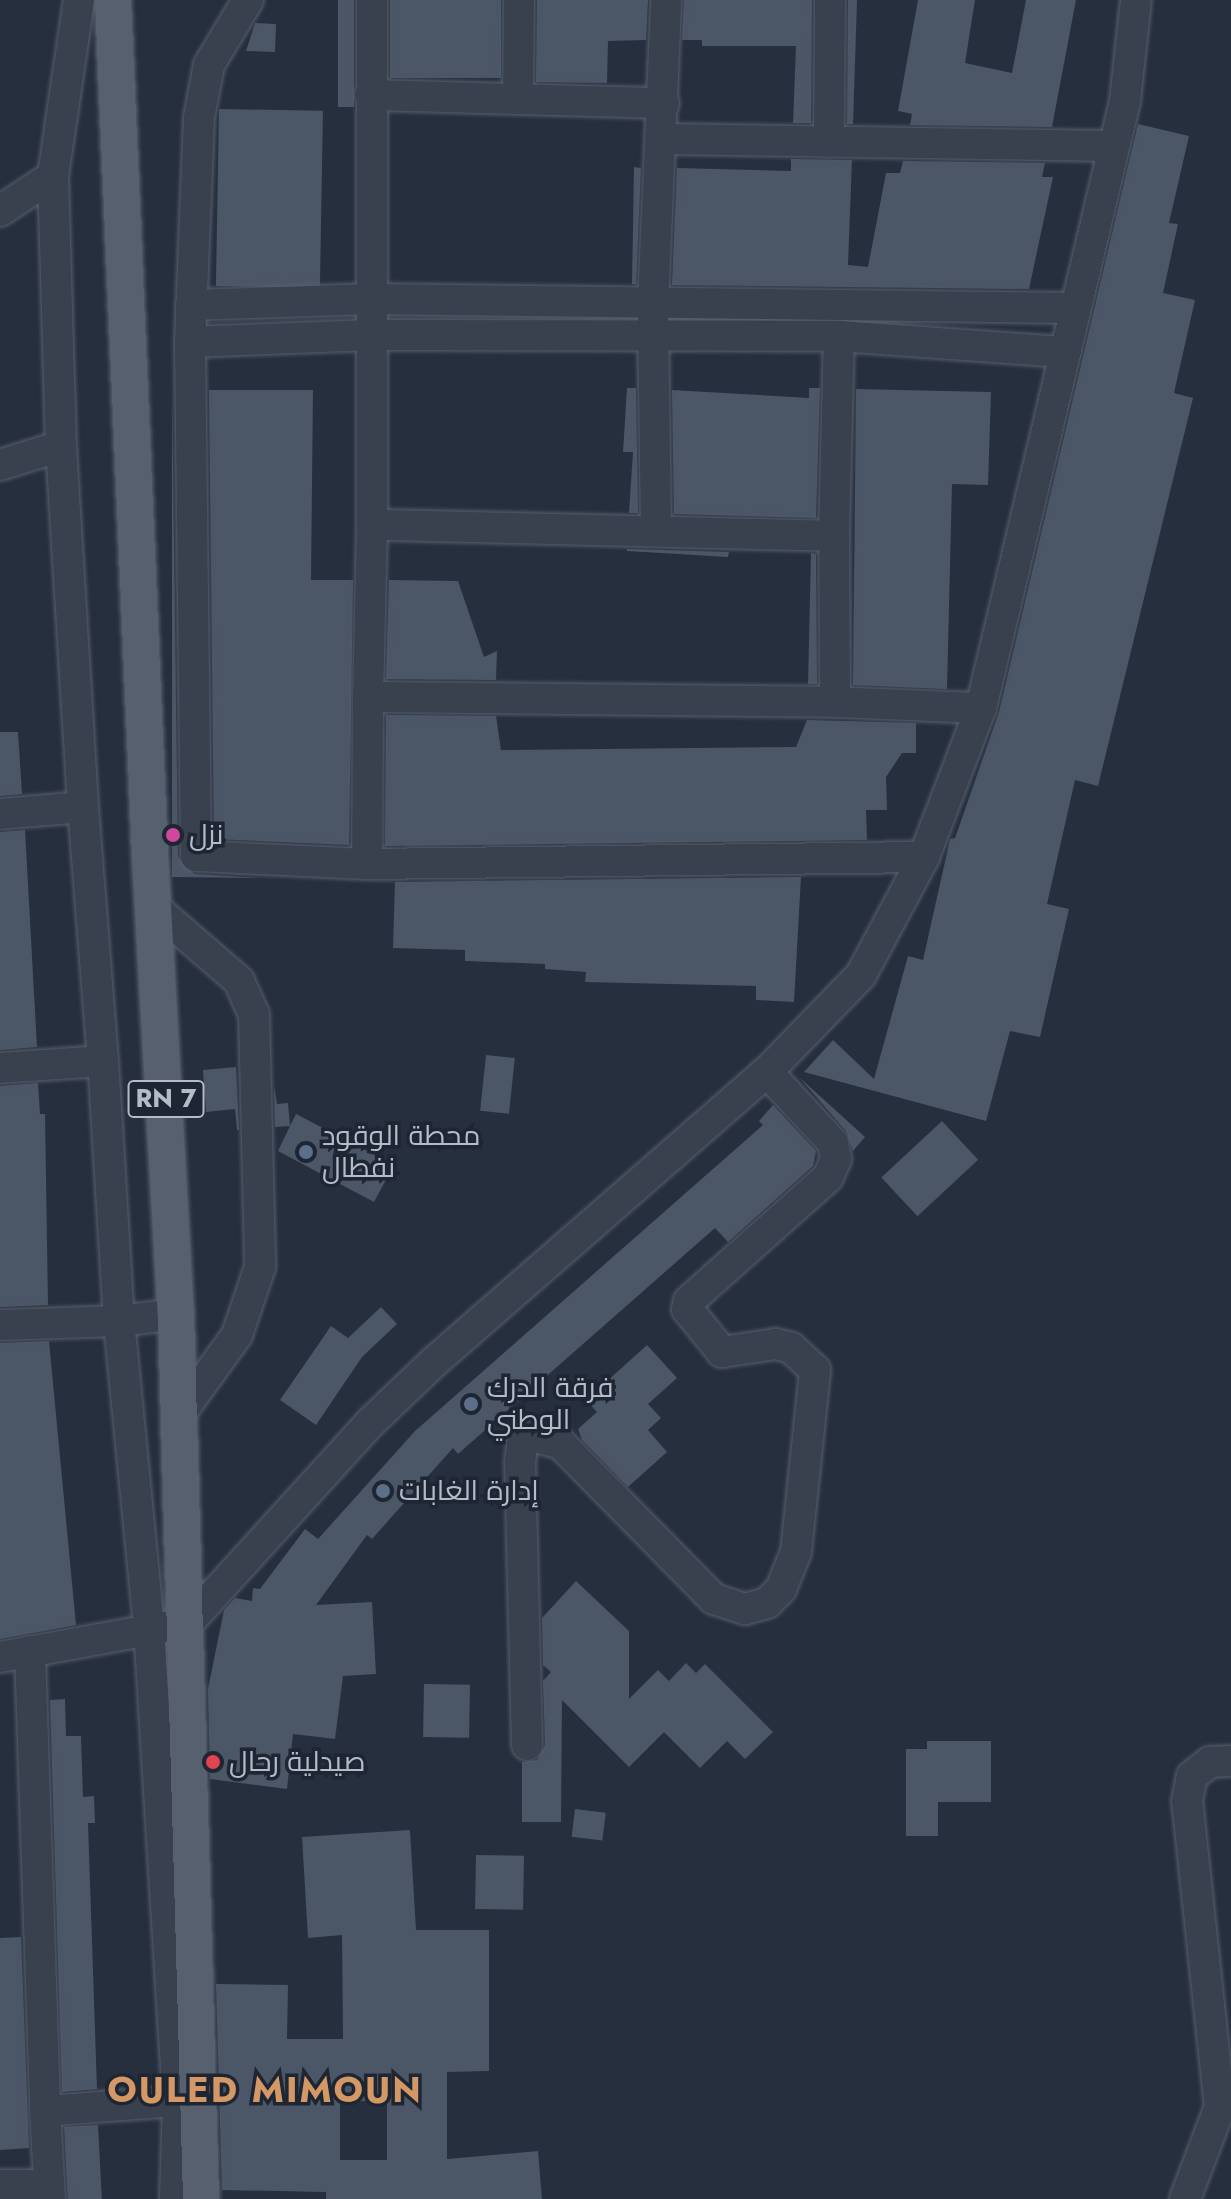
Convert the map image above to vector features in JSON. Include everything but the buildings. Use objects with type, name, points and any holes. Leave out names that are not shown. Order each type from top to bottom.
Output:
[{"type":"main road","name":"RN 7","points":[[113,0],[150,854],[156,909],[176,1314],[188,1623],[201,2199]]},
{"type":"street","points":[[79,0],[53,176],[61,446],[119,1321],[149,1627],[178,2101],[175,2199]]},
{"type":"street","points":[[196,856],[190,342],[200,99],[209,65],[248,0]]},
{"type":"street","points":[[367,864],[372,525],[372,0]]},
{"type":"street","points":[[518,98],[519,0]]},
{"type":"street","points":[[656,531],[652,336],[663,139],[666,0]]},
{"type":"street","points":[[829,142],[830,0]]},
{"type":"street","points":[[0,1657],[149,1627],[188,1623],[371,1422],[434,1362],[767,1072],[861,975],[924,857],[981,708],[1062,352],[1125,101],[1136,0]]},
{"type":"street","points":[[370,95],[664,103]]},
{"type":"street","points":[[663,139],[1114,146]]},
{"type":"street","points":[[0,211],[53,176]]},
{"type":"street","points":[[191,305],[371,299],[1073,308]]},
{"type":"street","points":[[190,342],[372,335],[839,336],[1062,352]]},
{"type":"street","points":[[835,702],[834,536],[839,336]]},
{"type":"street","points":[[0,465],[61,446]]},
{"type":"street","points":[[372,525],[834,536]]},
{"type":"street","points":[[368,697],[835,702],[981,708]]},
{"type":"street","points":[[0,814],[83,807]]},
{"type":"street","points":[[150,854],[367,864],[924,857]]},
{"type":"street","points":[[156,909],[239,981],[254,1014],[260,1267],[237,1335],[180,1414]]},
{"type":"street","points":[[0,1068],[103,1061]]},
{"type":"street","points":[[527,1745],[520,1462],[522,1445],[532,1436],[561,1444],[714,1599],[745,1609],[767,1603],[781,1589],[796,1552],[815,1370],[805,1357],[776,1344],[722,1352],[687,1309],[689,1301],[828,1177],[836,1159],[833,1143],[767,1072]]},
{"type":"street","points":[[0,1325],[119,1321],[176,1314]]},
{"type":"street","points":[[0,2185],[50,2192],[30,1651]]},
{"type":"street","points":[[1220,2108],[1187,1801],[1192,1776],[1210,1762],[1231,1761]]},
{"type":"street","points":[[1185,2199],[1231,2078]]},
{"type":"street","points":[[45,2111],[178,2101]]},
{"type":"place","name":"نزل","points":[[173,835]]},
{"type":"place","name":"محطة الوقود نفطال","points":[[306,1152]]},
{"type":"place","name":"فرقة الدرك الوطني","points":[[471,1404]]},
{"type":"place","name":"إدارة الغابات","points":[[383,1491]]},
{"type":"place","name":"صيدلية رحال","points":[[213,1762]]},
{"type":"district","name":"OULED MIMOUN","points":[[265,2090]]}]
